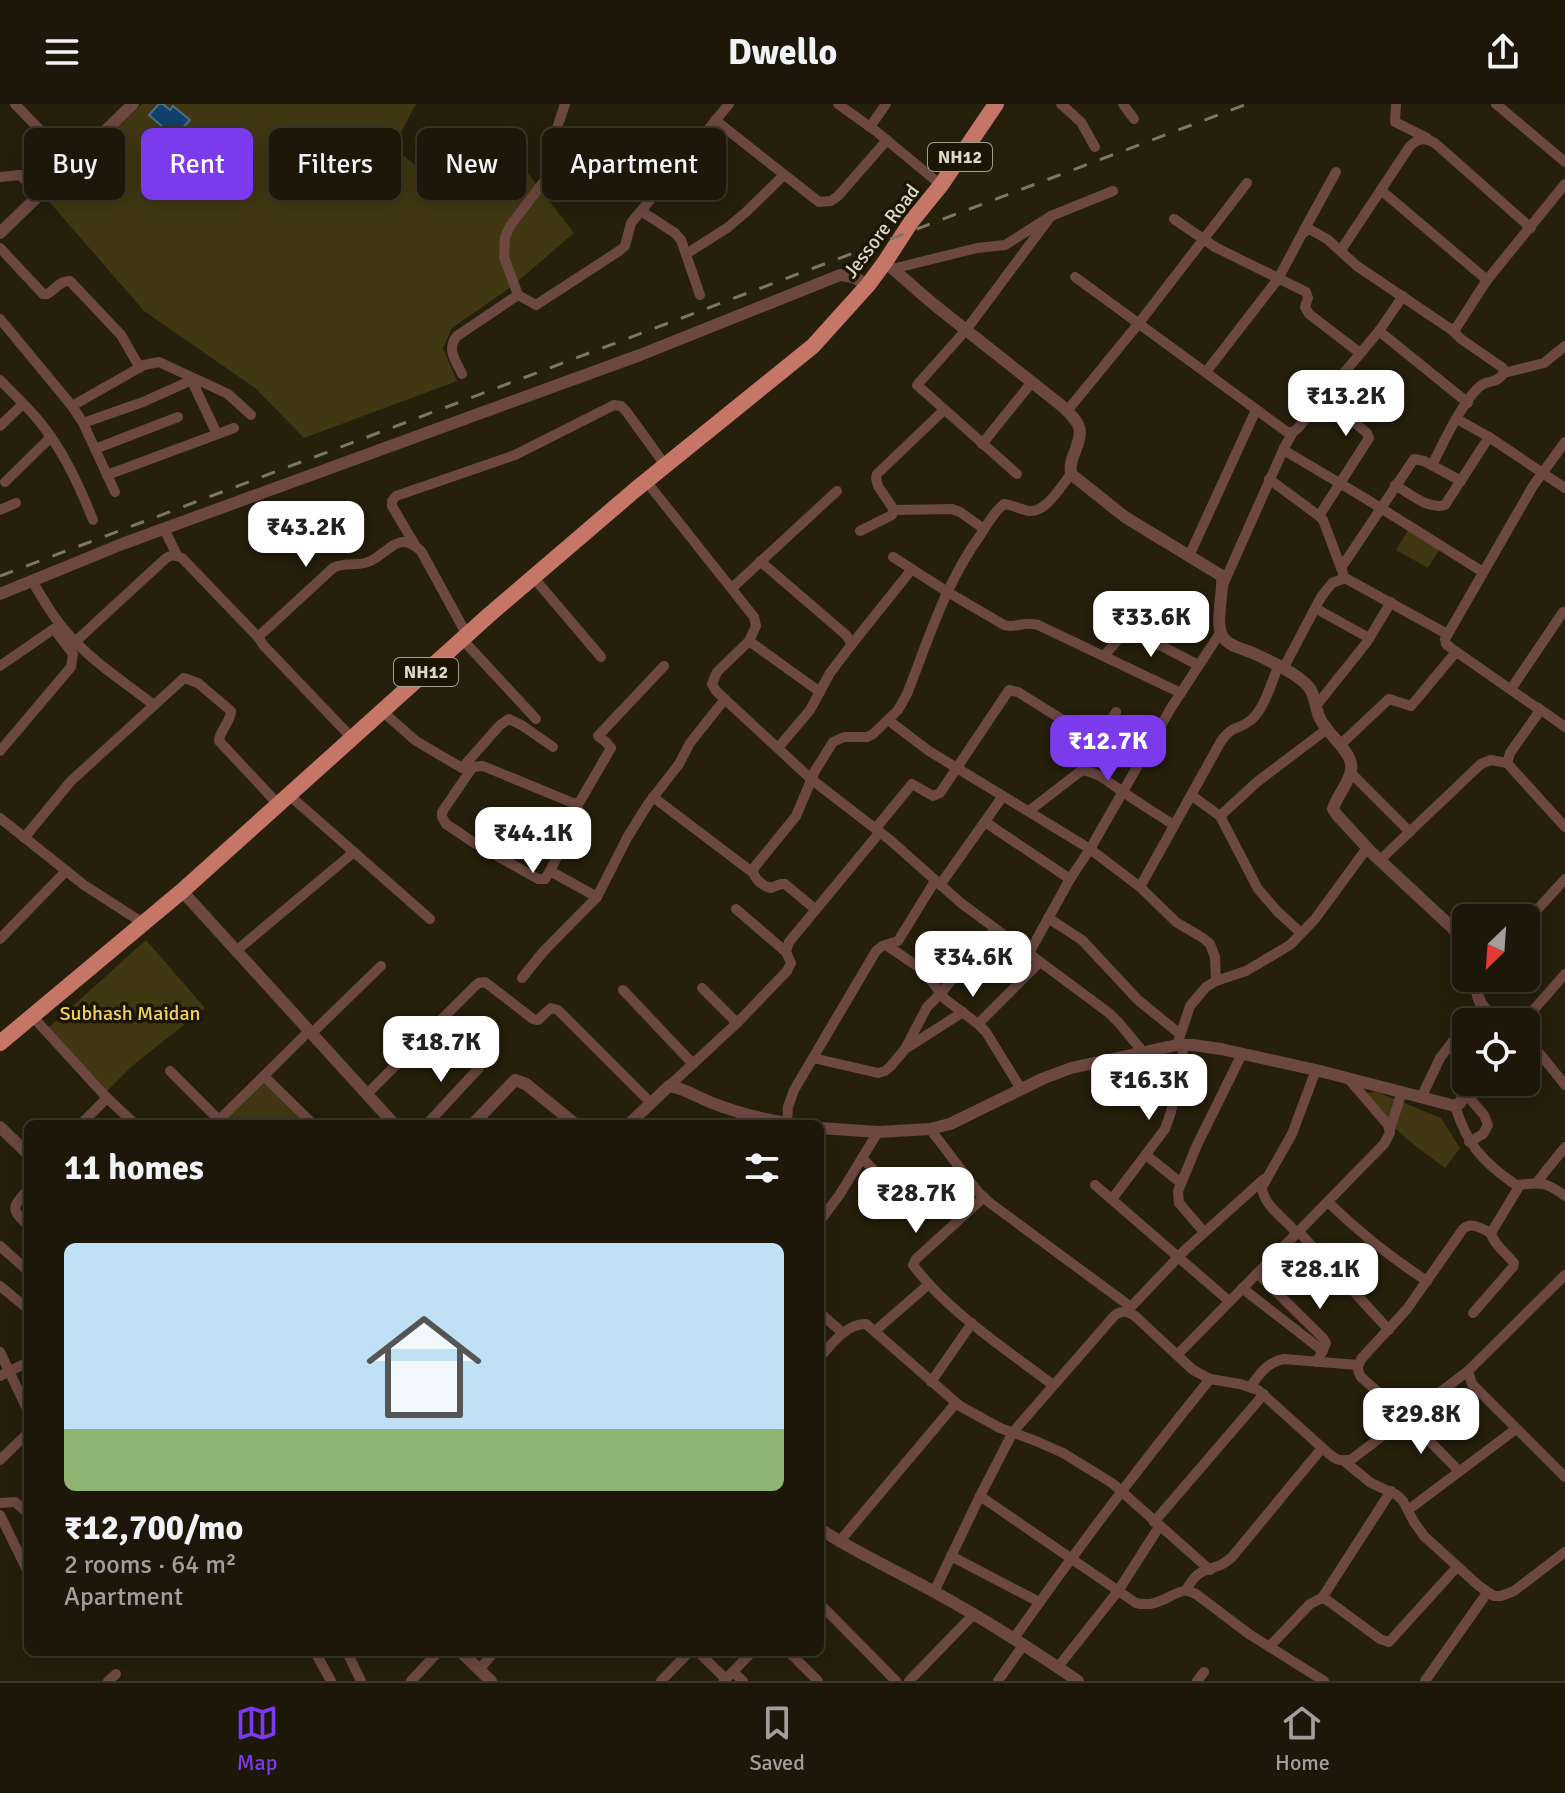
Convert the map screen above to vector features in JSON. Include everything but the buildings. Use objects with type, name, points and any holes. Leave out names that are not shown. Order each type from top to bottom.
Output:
[{"type":"highway","name":"Jessore Road","points":[[665,465],[813,346],[889,265],[911,222],[941,185],[996,105]]},
{"type":"highway","name":"NH12","points":[[0,1043],[182,891],[533,577],[665,465]]},
{"type":"street","points":[[15,104],[38,128]]},
{"type":"street","points":[[108,128],[133,104]]},
{"type":"street","points":[[565,104],[557,128],[550,174],[510,226],[503,246],[518,295],[536,305],[625,246],[631,223],[729,104]]},
{"type":"street","points":[[838,104],[941,185]]},
{"type":"street","points":[[870,127],[886,104]]},
{"type":"street","points":[[1061,104],[1081,122],[1095,147]]},
{"type":"street","points":[[1123,104],[1134,119]]},
{"type":"street","points":[[1397,104],[1395,122],[1436,144],[1531,228]]},
{"type":"street","points":[[1496,104],[1565,162]]},
{"type":"street","points":[[715,120],[819,202],[831,201],[887,140]]},
{"type":"street","points":[[1341,250],[1410,146],[1417,140],[1427,139]]},
{"type":"street","points":[[1206,372],[1278,279],[1336,172]]},
{"type":"street","points":[[0,177],[20,175],[24,179]]},
{"type":"street","points":[[686,254],[727,228],[784,175]]},
{"type":"street","points":[[1067,411],[1247,183]]},
{"type":"street","points":[[1451,329],[1459,325],[1487,280],[1565,184]]},
{"type":"street","points":[[889,265],[1005,245],[1051,216],[1113,191]]},
{"type":"street","points":[[1382,191],[1487,280]]},
{"type":"street","points":[[0,233],[34,200]]},
{"type":"street","points":[[641,211],[681,240],[700,295]]},
{"type":"street","points":[[1017,474],[917,385],[966,330],[1051,216]]},
{"type":"street","points":[[1174,219],[1202,240],[1306,292],[1305,307],[1309,314],[1360,353]]},
{"type":"street","points":[[1302,234],[1309,229],[1327,239],[1357,266],[1498,364],[1504,373]]},
{"type":"street","points":[[0,248],[43,294],[66,280],[70,281],[121,335],[140,368]]},
{"type":"street","points":[[889,265],[1076,419],[1081,429],[1070,467],[1071,474],[1125,517],[1222,576],[1220,633],[1181,693],[1029,953]]},
{"type":"street","points":[[0,594],[164,529],[640,355],[840,275],[853,277],[868,285]]},
{"type":"street","points":[[1075,277],[1282,429],[1293,432]]},
{"type":"street","points":[[462,374],[451,349],[452,342],[518,295]]},
{"type":"street","points":[[1223,585],[1293,432],[1379,331],[1403,296]]},
{"type":"street","points":[[0,319],[72,406],[115,492]]},
{"type":"street","points":[[1379,331],[1468,403]]},
{"type":"street","points":[[1432,465],[1480,385],[1498,380],[1504,373],[1544,363],[1565,346]]},
{"type":"street","points":[[72,406],[140,368],[159,362],[228,394],[251,415]]},
{"type":"street","points":[[83,423],[143,402],[191,378]]},
{"type":"street","points":[[191,378],[217,434]]},
{"type":"street","points":[[0,380],[51,437],[69,467],[93,520]]},
{"type":"street","points":[[982,444],[1032,382]]},
{"type":"street","points":[[1319,516],[1369,438],[1324,397]]},
{"type":"street","points":[[0,426],[23,404]]},
{"type":"street","points":[[536,719],[465,637],[392,501],[396,496],[515,455],[614,405],[626,411],[665,465]]},
{"type":"street","points":[[894,510],[878,486],[877,474],[944,410]]},
{"type":"street","points":[[1189,556],[1256,410]]},
{"type":"street","points":[[95,449],[178,417]]},
{"type":"street","points":[[1457,419],[1565,488]]},
{"type":"street","points":[[107,475],[234,428]]},
{"type":"street","points":[[5,482],[51,437]]},
{"type":"street","points":[[1395,485],[1430,505],[1441,507],[1489,437]]},
{"type":"street","points":[[1565,442],[1543,472],[1483,572],[1447,634],[1446,644],[1565,727]]},
{"type":"street","points":[[1284,448],[1483,572]]},
{"type":"street","points":[[1140,887],[1220,743],[1230,729],[1246,723],[1257,714],[1315,608],[1343,573],[1414,459],[1461,481]]},
{"type":"street","points":[[752,872],[796,816],[811,779],[833,742],[844,737],[867,737],[898,710],[946,591],[969,550],[998,509],[1004,504],[1029,511],[1039,510],[1071,474]]},
{"type":"street","points":[[1269,479],[1323,520],[1343,573],[1447,634]]},
{"type":"street","points":[[646,481],[754,617],[756,626],[749,641],[714,677],[712,684],[725,699],[811,779],[878,830],[937,883],[1109,1013],[1143,1052]]},
{"type":"street","points":[[732,588],[837,491]]},
{"type":"street","points":[[0,510],[16,503]]},
{"type":"street","points":[[894,510],[952,509],[984,529]]},
{"type":"street","points":[[860,531],[892,515],[894,510]]},
{"type":"street","points":[[164,529],[177,555],[352,738]]},
{"type":"street","points":[[258,637],[337,565],[369,562],[398,543],[406,541],[415,545]]},
{"type":"street","points":[[75,642],[165,559],[177,555]]},
{"type":"street","points":[[893,557],[1004,625],[1013,627],[1025,622],[1038,625],[1181,693]]},
{"type":"street","points":[[760,561],[846,635],[852,644]]},
{"type":"street","points":[[778,748],[810,710],[830,673],[912,569]]},
{"type":"street","points":[[533,577],[601,657]]},
{"type":"street","points":[[0,751],[71,667],[73,654],[32,581]]},
{"type":"street","points":[[1316,706],[1369,638],[1391,602]]},
{"type":"street","points":[[1315,608],[1369,638]]},
{"type":"street","points":[[1564,611],[1565,624]]},
{"type":"street","points":[[1511,689],[1564,611]]},
{"type":"street","points":[[57,627],[154,705]]},
{"type":"street","points":[[0,666],[57,627]]},
{"type":"street","points":[[1104,656],[1121,636],[1130,631],[1198,665]]},
{"type":"street","points":[[1220,633],[1230,644],[1256,655],[1309,686],[1320,719],[1352,765],[1333,809],[1367,848],[1452,928]]},
{"type":"street","points":[[749,641],[820,692]]},
{"type":"street","points":[[1340,745],[1389,699],[1411,706],[1456,652]]},
{"type":"street","points":[[382,711],[416,741],[467,768],[483,766],[579,803],[611,748],[598,736],[664,666]]},
{"type":"street","points":[[24,838],[71,781],[184,678],[198,683],[231,711],[219,741],[284,800],[354,852],[430,919]]},
{"type":"street","points":[[786,952],[789,942],[912,784],[937,796],[1009,690],[1018,692],[1098,742]]},
{"type":"street","points":[[522,978],[597,897],[630,832],[679,764],[690,743],[725,699]]},
{"type":"street","points":[[1507,763],[1510,753],[1539,712],[1532,702]]},
{"type":"street","points":[[1029,811],[1082,770],[1116,712]]},
{"type":"street","points":[[553,747],[509,719],[500,725],[467,768],[442,817],[446,824],[476,844],[538,879],[545,879],[580,812],[573,803]]},
{"type":"street","points":[[888,720],[929,751],[1090,849],[1140,887],[1176,922],[1210,944],[1215,957],[1216,981]]},
{"type":"street","points":[[1220,816],[1257,782],[1327,729]]},
{"type":"street","points":[[1380,860],[1481,764],[1491,760],[1507,763],[1565,827]]},
{"type":"street","points":[[1082,770],[1099,775],[1174,825]]},
{"type":"street","points":[[1351,773],[1410,832]]},
{"type":"street","points":[[1191,795],[1220,816],[1258,889],[1301,933]]},
{"type":"street","points":[[787,1120],[790,1100],[876,951],[898,941],[937,883],[1003,796]]},
{"type":"street","points":[[653,797],[768,887],[785,884],[815,909]]},
{"type":"street","points":[[0,818],[66,871],[143,923]]},
{"type":"street","points":[[985,822],[1070,879]]},
{"type":"street","points":[[1112,1199],[1169,1121],[1181,1041],[1190,1006],[1206,987],[1262,963],[1290,945],[1367,848]]},
{"type":"street","points":[[236,951],[354,852]]},
{"type":"street","points":[[0,939],[66,871]]},
{"type":"street","points":[[550,871],[597,897]]},
{"type":"street","points":[[1540,907],[1565,879]]},
{"type":"street","points":[[182,891],[390,1120]]},
{"type":"street","points":[[633,1120],[737,1023],[791,967],[786,952],[736,909]]},
{"type":"street","points":[[1048,918],[1082,940],[1181,1041]]},
{"type":"street","points":[[813,1058],[878,1073],[885,1071],[905,1049],[927,1007],[995,929]]},
{"type":"street","points":[[886,945],[923,970],[940,994],[978,1024],[1021,1089]]},
{"type":"street","points":[[978,1024],[1040,962]]},
{"type":"street","points":[[219,1120],[381,966]]},
{"type":"street","points":[[1535,1008],[1565,974]]},
{"type":"street","points":[[367,1094],[475,986],[485,982],[533,1019],[542,1018],[551,1008],[558,1010],[651,1103]]},
{"type":"street","points":[[702,988],[737,1023]]},
{"type":"street","points":[[623,990],[693,1064]]},
{"type":"street","points":[[1476,992],[1482,1007]]},
{"type":"street","points":[[905,1049],[963,1012]]},
{"type":"street","points":[[32,1016],[131,1120]]},
{"type":"street","points":[[824,1128],[878,1132],[930,1129],[950,1124],[1071,1068],[1181,1041],[1347,1077],[1455,1106],[1464,1096]]},
{"type":"street","points":[[1421,1098],[1440,1058],[1452,1042]]},
{"type":"street","points":[[1204,1232],[1177,1197],[1197,1145],[1242,1054]]},
{"type":"street","points":[[1540,1054],[1565,1085]]},
{"type":"street","points":[[431,1120],[479,1068]]},
{"type":"street","points":[[1316,1070],[1292,1134],[1266,1177],[1262,1195],[1389,1330]]},
{"type":"street","points":[[170,1071],[215,1120]]},
{"type":"street","points":[[264,1076],[309,1120]]},
{"type":"street","points":[[1347,1077],[1390,1129]]},
{"type":"street","points":[[477,1120],[515,1080],[526,1084],[570,1120]]},
{"type":"street","points":[[669,1086],[722,1106],[776,1120]]},
{"type":"street","points":[[1177,1355],[1384,1144],[1402,1092]]},
{"type":"street","points":[[1469,1142],[1483,1134],[1488,1125],[1473,1096]]},
{"type":"street","points":[[85,1120],[107,1098]]},
{"type":"street","points":[[1455,1106],[1469,1142],[1506,1178],[1516,1185],[1537,1182],[1565,1196]]},
{"type":"street","points":[[0,1127],[24,1150]]},
{"type":"street","points":[[930,1129],[984,1197],[1001,1213],[1129,1309],[1193,1370],[1210,1379],[1250,1387],[1264,1394],[1336,1460],[1352,1459],[1468,1371],[1565,1275]]},
{"type":"street","points":[[824,1216],[878,1132]]},
{"type":"street","points":[[1537,1182],[1565,1147]]},
{"type":"street","points":[[1146,1155],[1181,1183]]},
{"type":"street","points":[[862,1158],[913,1210]]},
{"type":"street","points":[[934,1592],[1013,1432],[1115,1315],[1129,1309],[1178,1257],[1266,1177]]},
{"type":"street","points":[[1095,1185],[1229,1301]]},
{"type":"street","points":[[1473,1313],[1513,1267],[1514,1263],[1491,1237],[1491,1233],[1520,1185]]},
{"type":"street","points":[[24,1195],[14,1208],[24,1221]]},
{"type":"street","points":[[984,1197],[913,1262],[914,1268],[972,1323],[1053,1385]]},
{"type":"street","points":[[1328,1202],[1374,1244],[1427,1281]]},
{"type":"street","points":[[1458,1470],[1361,1377],[1358,1365],[1389,1330],[1467,1225],[1491,1233]]},
{"type":"street","points":[[1338,1274],[1374,1244]]},
{"type":"street","points":[[0,1246],[24,1267]]},
{"type":"street","points":[[1257,1273],[1323,1338],[1326,1343],[1317,1362]]},
{"type":"street","points":[[875,1331],[929,1284]]},
{"type":"street","points":[[0,1286],[24,1306]]},
{"type":"street","points":[[1242,1288],[1323,1351]]},
{"type":"street","points":[[824,1316],[843,1333]]},
{"type":"street","points":[[931,1382],[972,1323]]},
{"type":"street","points":[[824,1353],[843,1333],[857,1324],[866,1324],[956,1403],[983,1420],[1063,1453],[1121,1490],[1210,1570]]},
{"type":"street","points":[[0,1352],[4,1374],[24,1405]]},
{"type":"street","points":[[1250,1387],[1264,1369],[1276,1360],[1358,1365]]},
{"type":"street","points":[[4,1374],[24,1364]]},
{"type":"street","points":[[1468,1371],[1472,1384],[1565,1477]]},
{"type":"street","points":[[998,1681],[1039,1602],[1121,1490],[1210,1379]]},
{"type":"street","points":[[1058,1667],[1118,1591],[1157,1524],[1264,1394]]},
{"type":"street","points":[[839,1542],[956,1403]]},
{"type":"street","points":[[1408,1510],[1516,1429]]},
{"type":"street","points":[[0,1460],[24,1437]]},
{"type":"street","points":[[980,1496],[1136,1603],[1155,1604],[1186,1590],[1196,1576],[1225,1564],[1322,1448]]},
{"type":"street","points":[[1344,1461],[1361,1476],[1391,1491],[1403,1501],[1418,1530],[1494,1596],[1514,1591],[1565,1552]]},
{"type":"street","points":[[1269,1647],[1310,1604],[1322,1598],[1391,1491]]},
{"type":"street","points":[[0,1503],[15,1502],[24,1510]]},
{"type":"street","points":[[0,1515],[24,1564]]},
{"type":"street","points":[[824,1532],[974,1614],[1074,1680]]},
{"type":"street","points":[[951,1556],[1039,1602]]},
{"type":"street","points":[[1322,1598],[1380,1639],[1389,1642],[1457,1567]]},
{"type":"street","points":[[1186,1590],[1322,1681]]},
{"type":"street","points":[[1425,1681],[1487,1593]]},
{"type":"street","points":[[824,1608],[896,1681]]},
{"type":"street","points":[[909,1681],[974,1614]]},
{"type":"street","points":[[317,1656],[331,1681]]},
{"type":"street","points":[[349,1656],[361,1681]]},
{"type":"street","points":[[411,1681],[434,1656]]},
{"type":"street","points":[[465,1656],[491,1681]]},
{"type":"street","points":[[479,1670],[491,1656]]},
{"type":"street","points":[[661,1681],[685,1656]]},
{"type":"street","points":[[703,1656],[728,1677],[743,1681]]},
{"type":"street","points":[[728,1677],[748,1656]]},
{"type":"street","points":[[793,1656],[818,1681]]},
{"type":"green space","points":[[142,104],[416,104],[401,132],[401,128],[269,128],[269,200],[401,200],[401,154],[417,167],[417,200],[526,200],[526,171],[542,191],[542,200],[549,200],[574,233],[511,287],[452,328],[443,348],[457,381],[304,438],[255,388],[144,311],[48,200],[125,200],[125,128],[117,128]]},
{"type":"green space","points":[[1410,527],[1441,547],[1428,568],[1396,550]]},
{"type":"green space","name":"Subhash Maidan","points":[[146,940],[205,1008],[132,1066],[105,1093],[47,1029]]},
{"type":"green space","points":[[264,1081],[305,1120],[226,1120]]},
{"type":"green space","points":[[1377,1092],[1441,1118],[1460,1148],[1445,1168],[1390,1124],[1366,1093]]},
{"type":"water","points":[[159,104],[163,104],[170,110],[173,106],[190,120],[182,128],[164,128],[149,115]]},
{"type":"railway","points":[[0,576],[1247,104]]}]
